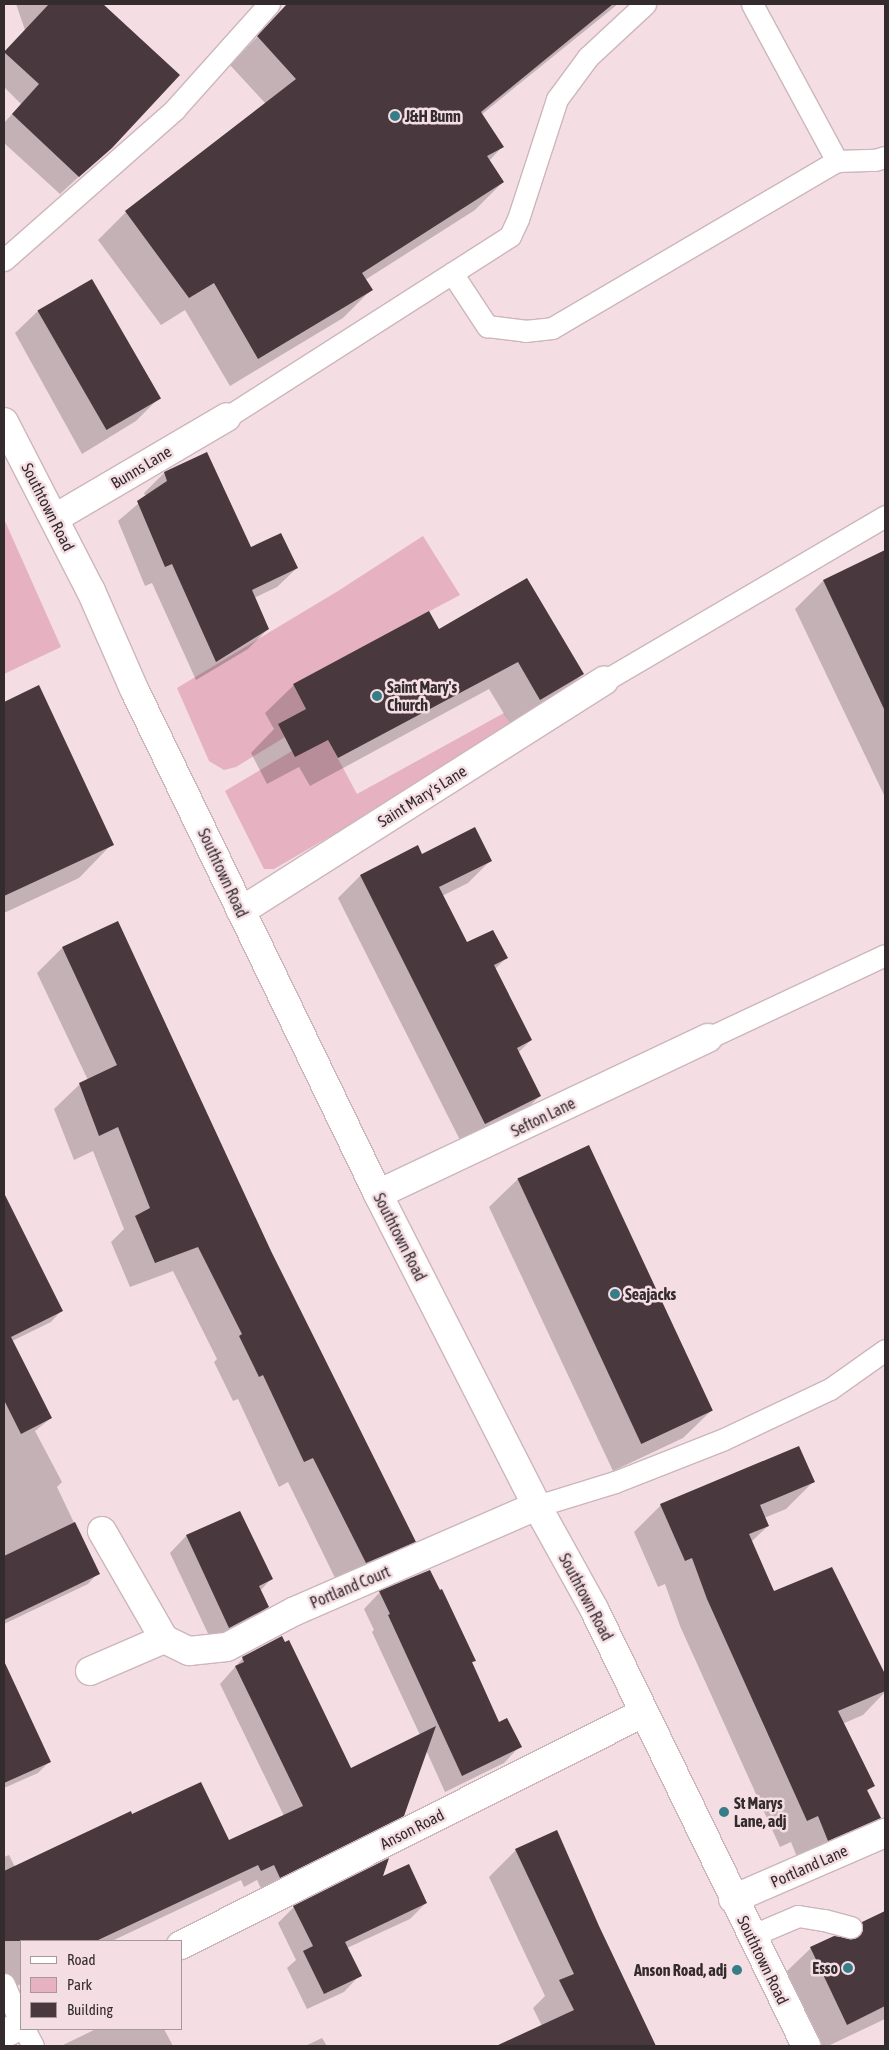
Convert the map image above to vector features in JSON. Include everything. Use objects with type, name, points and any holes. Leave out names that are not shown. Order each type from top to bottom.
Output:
[{"type":"street","name":"Bunns Lane","points":[[55,518],[227,417]]},
{"type":"street","name":"Southtown Road","points":[[4,422],[91,591],[134,689],[378,1194],[537,1506],[594,1609],[733,1900],[806,2046]]},
{"type":"street","name":"Saint Mary's Lane","points":[[241,911],[604,681]]},
{"type":"street","name":"Sefton Lane","points":[[378,1194],[708,1038]]},
{"type":"street","name":"Portland Court","points":[[164,1639],[190,1651],[227,1647],[295,1611],[537,1506]]},
{"type":"street","points":[[90,1671],[164,1639],[102,1531]]},
{"type":"street","name":"Anson Road","points":[[182,1944],[643,1713]]},
{"type":"street","name":"Portland Lane","points":[[733,1900],[885,1833]]},
{"type":"street","points":[[4,2034],[20,2026]]},
{"type":"lane","points":[[4,260],[175,109],[269,4]]},
{"type":"lane","points":[[227,417],[510,236],[518,219],[557,99],[588,57],[645,4]]},
{"type":"lane","points":[[752,4],[837,162]]},
{"type":"lane","points":[[452,273],[487,326],[525,332],[552,328],[837,162],[883,161]]},
{"type":"lane","points":[[604,681],[885,516]]},
{"type":"lane","points":[[708,1038],[885,955]]},
{"type":"lane","points":[[537,1506],[615,1482],[724,1439],[830,1389],[885,1350]]},
{"type":"lane","points":[[751,1936],[798,1916],[824,1920],[851,1928]]},
{"type":"lane","points":[[4,1984],[20,2023]]},
{"type":"lane","points":[[25,2030],[33,2046]]},
{"type":"green space","points":[[4,519],[61,647],[4,674]]},
{"type":"green space","points":[[423,536],[460,595],[293,684],[306,709],[278,724],[285,737],[236,767],[224,770],[209,761],[177,688],[338,591]]},
{"type":"green space","points":[[504,713],[513,730],[274,869],[264,869],[225,791],[292,751],[328,740],[357,794]]},
{"type":"building","points":[[49,4],[103,4],[180,75],[112,148],[79,177],[12,114],[39,84],[4,52]]},
{"type":"building","points":[[287,4],[613,4],[481,112],[504,147],[487,156],[504,182],[362,273],[373,290],[258,359],[214,283],[189,298],[125,211],[296,79],[257,36]]},
{"type":"building","points":[[92,279],[161,399],[106,430],[37,310]]},
{"type":"building","points":[[207,452],[251,547],[281,533],[298,568],[252,590],[269,629],[216,662],[172,564],[165,567],[137,501],[167,481],[164,472]]},
{"type":"building","points":[[885,550],[885,711],[823,580]]},
{"type":"building","name":"Saint Mary's Church","points":[[527,578],[584,674],[540,700],[518,662],[338,758],[328,740],[295,757],[278,724],[306,709],[293,684],[429,611],[439,629]]},
{"type":"building","points":[[39,685],[114,845],[4,896],[4,702]]},
{"type":"building","points":[[475,827],[492,861],[439,887],[467,942],[493,930],[508,958],[494,965],[532,1040],[517,1048],[541,1096],[485,1124],[360,875],[418,845],[422,854]]},
{"type":"building","points":[[118,921],[271,1251],[416,1542],[366,1563],[313,1458],[304,1462],[263,1375],[259,1377],[239,1336],[242,1334],[198,1247],[155,1263],[135,1216],[150,1208],[118,1127],[99,1136],[79,1083],[117,1065],[62,947]]},
{"type":"building","name":"Seajacks","points":[[589,1145],[713,1411],[641,1444],[517,1178]]},
{"type":"building","points":[[4,1193],[63,1311],[11,1337],[52,1418],[21,1434],[4,1400]]},
{"type":"building","points":[[799,1446],[815,1482],[760,1505],[769,1526],[749,1534],[774,1591],[832,1567],[885,1674],[885,1691],[838,1711],[875,1786],[867,1790],[881,1818],[828,1841],[818,1816],[807,1821],[707,1599],[692,1558],[685,1561],[660,1504]]},
{"type":"building","points":[[240,1511],[273,1579],[259,1586],[269,1607],[229,1628],[186,1535]]},
{"type":"building","points":[[75,1522],[100,1574],[4,1620],[4,1556]]},
{"type":"building","points":[[430,1570],[440,1590],[442,1589],[476,1661],[472,1662],[499,1722],[507,1718],[522,1747],[462,1776],[388,1615],[390,1614],[379,1591]]},
{"type":"building","points":[[282,1636],[285,1642],[289,1640],[351,1768],[436,1726],[404,1816],[280,1878],[274,1865],[261,1871],[258,1865],[98,1940],[4,1941],[4,1871],[131,1811],[132,1814],[201,1782],[229,1840],[303,1806],[235,1666],[244,1662],[242,1657]]},
{"type":"building","points":[[4,1661],[51,1762],[4,1783]]},
{"type":"building","points":[[557,1830],[599,1926],[656,2046],[496,2046],[574,2010],[559,1980],[574,1974],[515,1849]]},
{"type":"building","points":[[389,1858],[383,1876],[409,1864],[427,1903],[345,1942],[362,1976],[324,1994],[303,1951],[313,1946],[293,1906]]},
{"type":"building","points":[[885,1911],[885,2006],[847,2025],[810,1947],[834,1936],[855,1939],[863,1931],[862,1922]]},
{"type":"place","name":"J&H Bunn","points":[[395,116]]},
{"type":"place","name":"Saint Mary's Church","points":[[377,696]]},
{"type":"place","name":"Seajacks","points":[[615,1294]]},
{"type":"place","name":"St Marys Lane, adj","points":[[724,1812]]},
{"type":"place","name":"Esso","points":[[848,1968]]},
{"type":"place","name":"Anson Road, adj","points":[[737,1970]]}]
